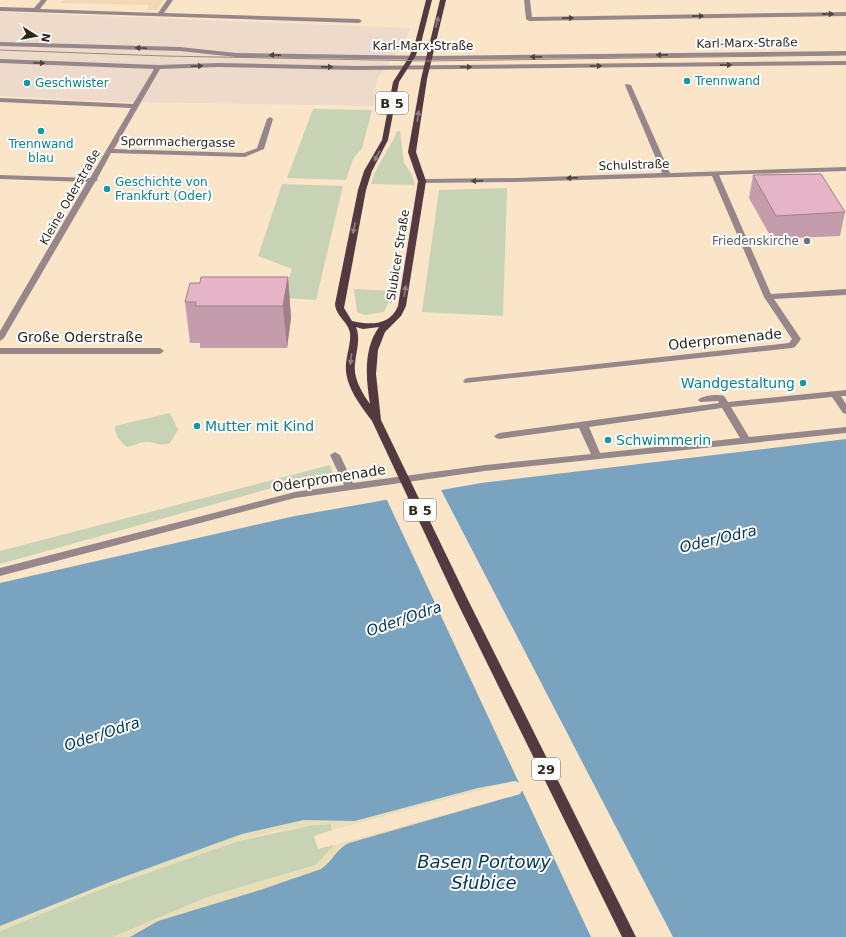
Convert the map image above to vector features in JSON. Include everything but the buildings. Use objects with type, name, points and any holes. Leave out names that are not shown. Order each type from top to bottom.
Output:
[{"type":"main road","name":"B 5","points":[[429,0],[418,43],[412,57],[396,82],[385,140],[368,171],[362,190],[339,310],[353,329],[354,335],[350,369],[354,385],[361,400],[377,421],[462,600]]},
{"type":"main road","name":"B 5","points":[[427,67],[443,0]]},
{"type":"main road","name":"Slubicer Straße","points":[[377,421],[370,376],[377,338],[381,331],[396,318],[402,306],[422,181],[412,152],[427,67]]},
{"type":"main road","points":[[348,322],[363,326],[388,324]]},
{"type":"main road","name":"29","points":[[462,600],[629,937]]},
{"type":"street","points":[[36,10],[44,0]]},
{"type":"street","points":[[160,14],[170,0]]},
{"type":"street","points":[[527,0],[529,19],[846,14]]},
{"type":"street","points":[[0,9],[359,21]]},
{"type":"street","name":"Karl-Marx-Straße","points":[[0,45],[11,44],[180,49],[236,55],[429,58],[846,53]]},
{"type":"street","name":"Karl-Marx-Straße","points":[[0,61],[158,67],[218,65],[405,68],[846,63]]},
{"type":"street","name":"Kleine Oderstraße","points":[[0,338],[94,180],[158,67]]},
{"type":"street","points":[[628,85],[667,175]]},
{"type":"street","points":[[0,100],[135,106]]},
{"type":"street","name":"Spornmachergasse","points":[[110,151],[245,155],[260,149],[270,119]]},
{"type":"street","name":"Schulstraße","points":[[422,181],[846,170]]},
{"type":"street","name":"Oderpromenade","points":[[468,381],[792,345],[797,339],[768,297],[729,211],[715,174]]},
{"type":"street","points":[[0,177],[94,180]]},
{"type":"street","points":[[768,297],[846,292]]},
{"type":"street","name":"Große Oderstraße","points":[[0,351],[160,351]]},
{"type":"street","points":[[500,436],[725,405],[846,393]]},
{"type":"street","points":[[835,394],[846,411]]},
{"type":"street","points":[[703,400],[721,398],[746,441]]},
{"type":"street","points":[[583,425],[598,456]]},
{"type":"street","name":"Oderpromenade","points":[[0,572],[295,495],[485,468],[846,430]]},
{"type":"street","points":[[335,455],[350,487]]},
{"type":"shaded area","points":[[63,0],[163,0],[157,10],[147,10],[149,5],[61,3]]},
{"type":"shaded area","points":[[0,12],[410,28],[405,41],[377,79],[373,106],[125,102],[0,96]]},
{"type":"green space","points":[[313,109],[372,110],[362,148],[353,159],[346,180],[287,178]]},
{"type":"green space","points":[[397,131],[400,131],[404,163],[411,173],[415,185],[371,184],[376,170]]},
{"type":"green space","points":[[282,184],[343,186],[316,300],[271,297],[274,281],[288,280],[292,269],[258,256]]},
{"type":"green space","points":[[507,188],[503,316],[422,312],[439,190]]},
{"type":"green space","points":[[354,289],[394,291],[384,312],[365,315],[357,312]]},
{"type":"green space","points":[[170,413],[178,430],[170,443],[159,444],[143,442],[127,447],[117,435],[115,426]]},
{"type":"green space","points":[[330,465],[334,475],[272,488],[0,564],[0,551]]},
{"type":"green space","points":[[331,824],[332,830],[314,836],[318,849],[334,845],[316,865],[208,897],[113,937],[0,937],[0,931],[96,891],[238,841],[313,825]]},
{"type":"sand","points":[[515,781],[332,830],[331,824],[318,824],[276,831],[238,841],[96,891],[0,931],[0,926],[110,882],[242,834],[304,820],[355,821],[478,788]]},
{"type":"sand","points":[[501,799],[349,843],[341,848],[321,869],[260,890],[158,921],[130,937],[113,937],[208,897],[316,865],[334,845]]},
{"type":"water","points":[[846,439],[846,937],[130,937],[158,921],[260,890],[321,869],[341,848],[349,843],[520,794],[525,785],[515,781],[478,788],[355,821],[304,820],[242,834],[110,882],[0,926],[0,583],[295,516],[481,483]]},
{"type":"pier","points":[[440,488],[673,937],[591,937],[521,788],[523,786],[520,785],[386,498]]},
{"type":"tram line","points":[[0,50],[165,56],[428,61],[846,55]]},
{"type":"place","name":"Trennwand","points":[[687,81]]},
{"type":"place","name":"Geschwister","points":[[27,83]]},
{"type":"place","name":"Trennwand blau","points":[[41,131]]},
{"type":"place","name":"Geschichte von Frankfurt (Oder)","points":[[107,189]]},
{"type":"place","name":"Friedenskirche","points":[[807,241]]},
{"type":"place","name":"Wandgestaltung","points":[[803,383]]},
{"type":"place","name":"Mutter mit Kind","points":[[197,426]]},
{"type":"place","name":"Schwimmerin","points":[[608,440]]},
{"type":"water label","name":"Oder/Odra","points":[[718,539]]},
{"type":"water label","name":"Oder/Odra","points":[[404,619]]},
{"type":"water label","name":"Oder/Odra","points":[[102,734]]},
{"type":"water label","name":"Basen Portowy Słubice","points":[[484,872]]}]
